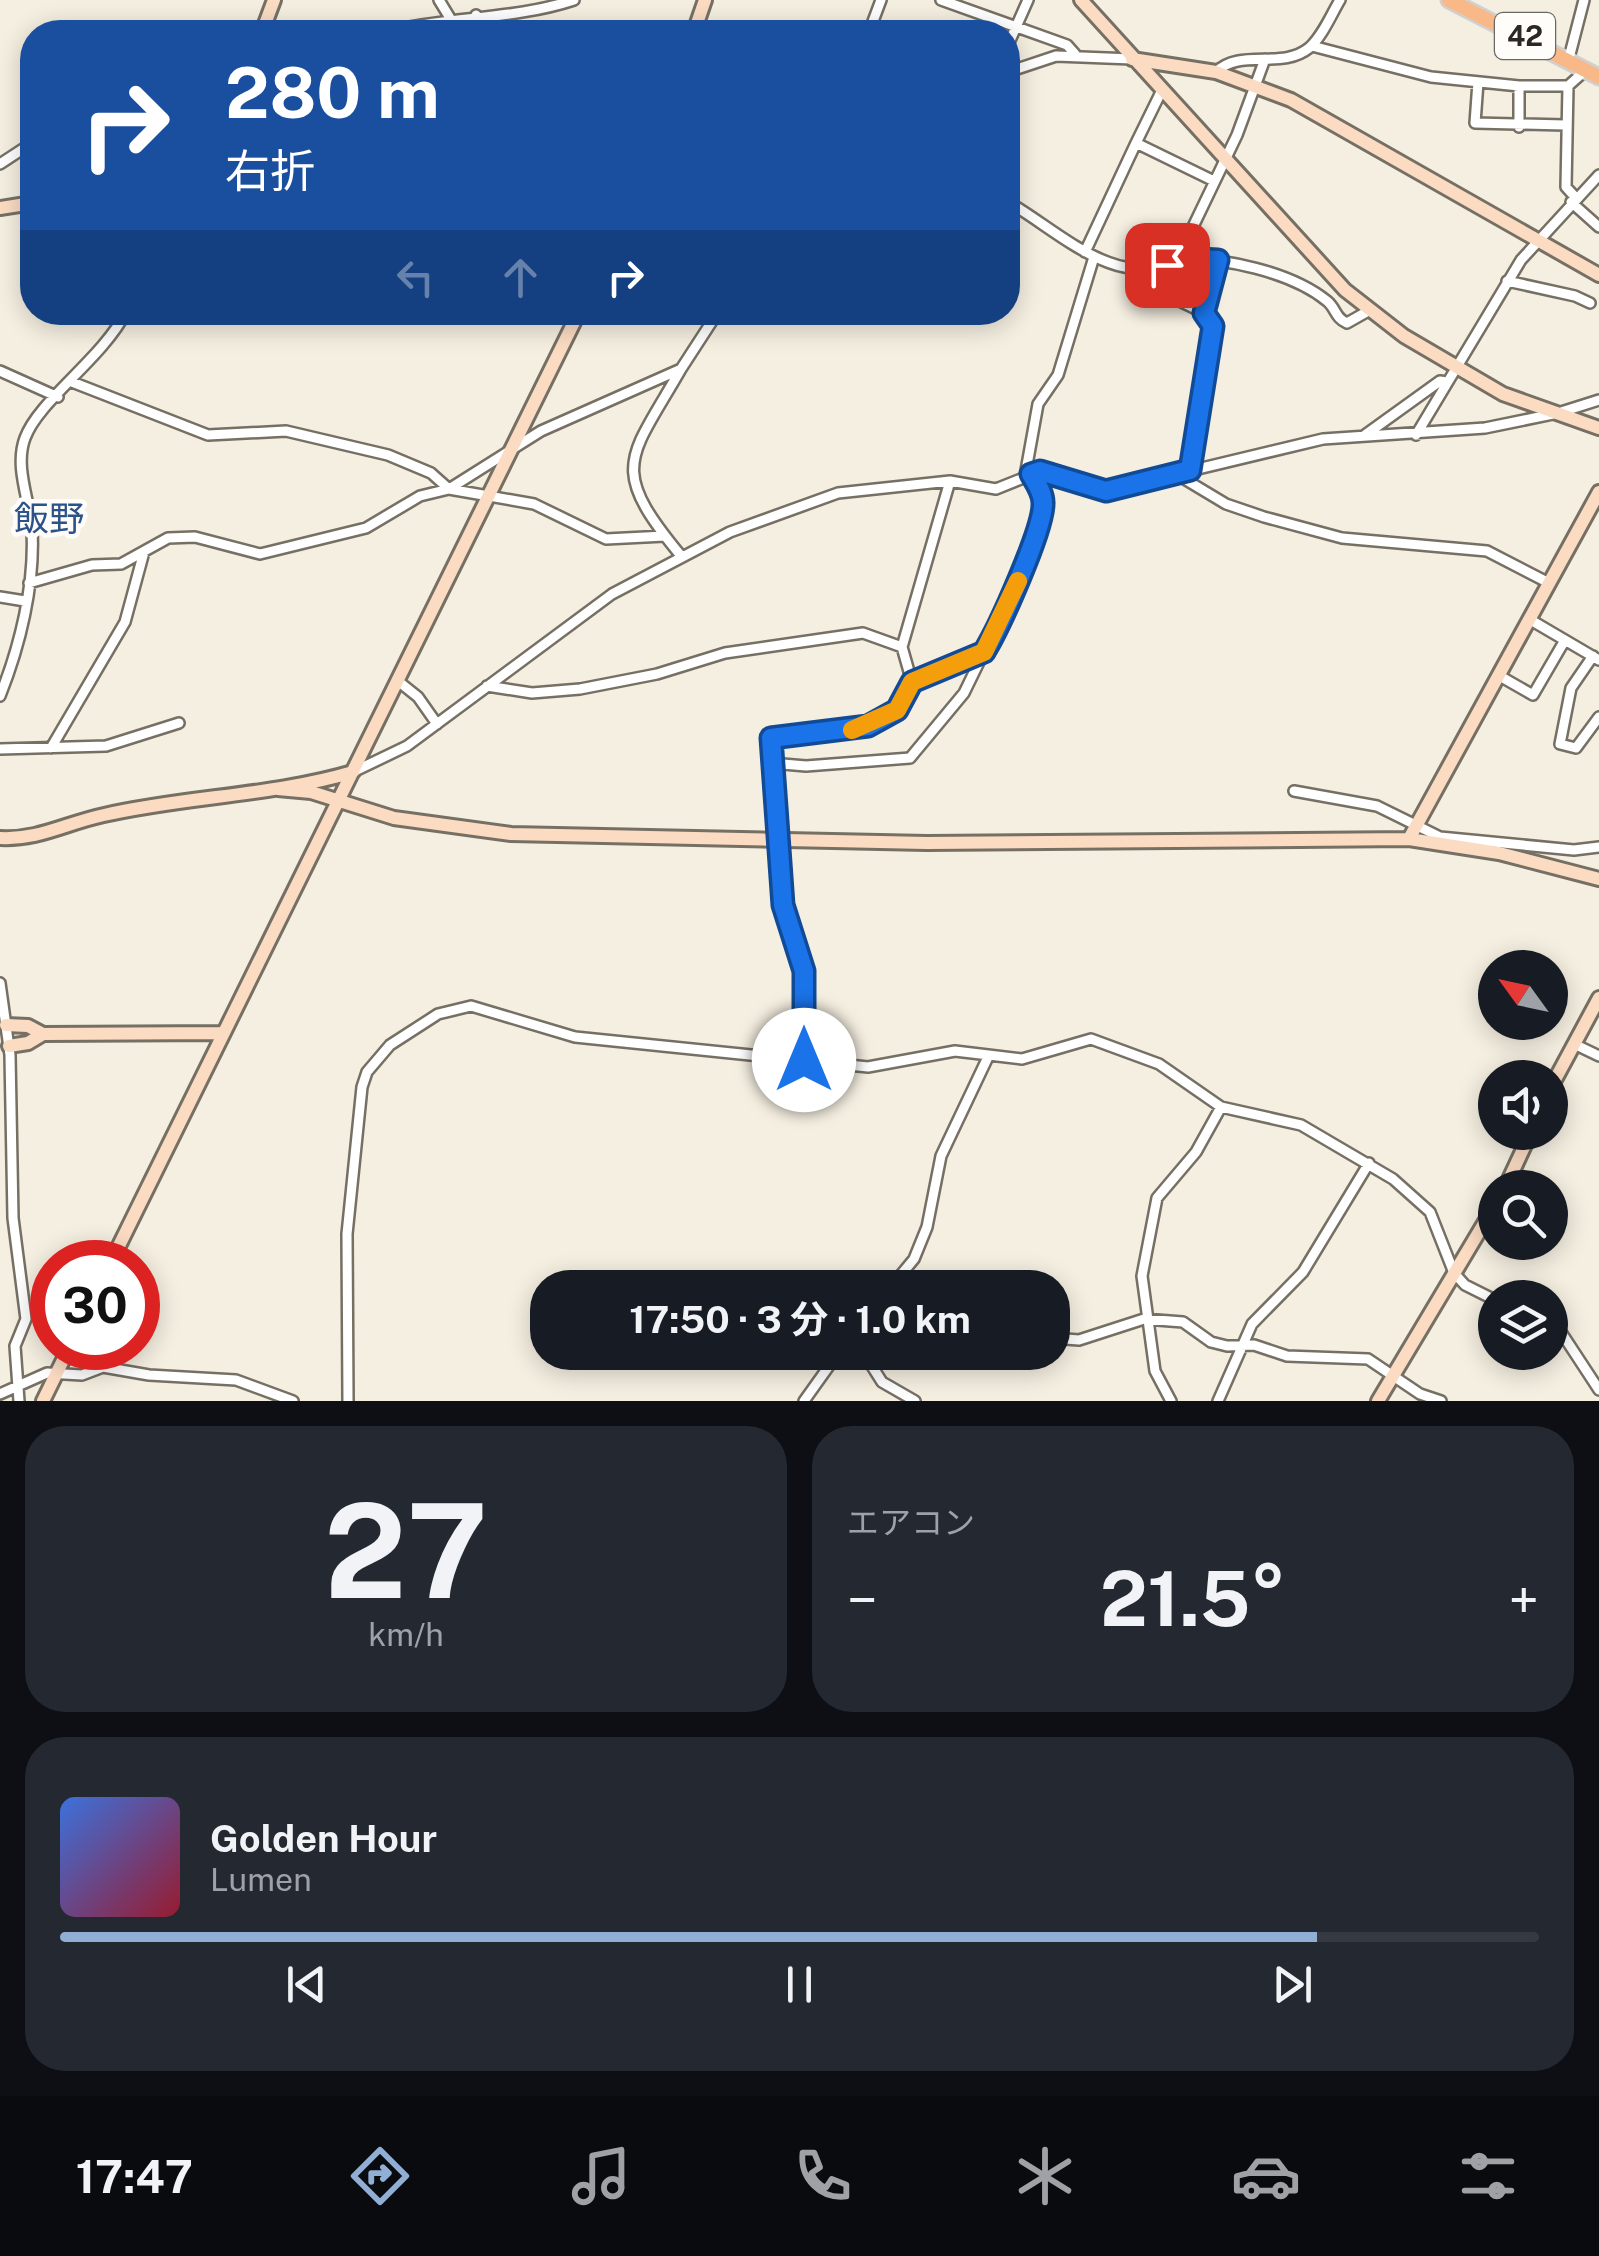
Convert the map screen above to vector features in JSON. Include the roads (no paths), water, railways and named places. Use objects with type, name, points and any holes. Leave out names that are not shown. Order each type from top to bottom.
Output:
[{"type":"main road","name":"42","points":[[1455,1],[1593,73]]},
{"type":"street","points":[[462,20],[476,15],[524,14],[574,0]]},
{"type":"street","points":[[941,0],[997,20]]},
{"type":"street","points":[[1080,0],[1320,265],[1370,310],[1456,368],[1503,394],[1599,428]]},
{"type":"street","points":[[1216,72],[1226,62],[1298,55],[1312,46],[1340,0]]},
{"type":"street","points":[[1569,58],[1584,0]]},
{"type":"street","points":[[476,15],[482,20]]},
{"type":"street","points":[[1020,28],[1068,45],[1075,54]]},
{"type":"street","points":[[1312,46],[1432,77],[1478,82],[1568,86],[1593,73]]},
{"type":"street","points":[[1020,67],[1075,54],[1132,58],[1216,72],[1255,85],[1291,100],[1599,276]]},
{"type":"street","points":[[1020,210],[1090,255],[1132,266],[1167,265],[1178,258],[1225,161],[1265,60]]},
{"type":"street","points":[[1478,82],[1475,124],[1565,124]]},
{"type":"street","points":[[1519,127],[1520,86]]},
{"type":"street","points":[[1568,86],[1566,186],[1573,200],[1599,227]]},
{"type":"street","points":[[772,763],[806,766],[910,758],[964,693],[1023,572],[1040,522],[1044,497],[1028,475],[1038,404],[1058,376],[1090,255],[1160,92]]},
{"type":"street","points":[[1136,144],[1214,181]]},
{"type":"street","points":[[1416,435],[1507,281],[1537,240],[1599,175]]},
{"type":"street","points":[[1178,258],[1218,260],[1293,284],[1329,302],[1338,319],[1347,323],[1370,310]]},
{"type":"street","points":[[1204,313],[1218,260]]},
{"type":"street","points":[[1132,266],[1163,293],[1204,313],[1213,326],[1190,470]]},
{"type":"street","points":[[1507,281],[1590,303]]},
{"type":"street","points":[[0,696],[16,654],[29,583],[32,531],[21,454],[28,431],[106,346],[118,325]]},
{"type":"street","points":[[122,1240],[573,325]]},
{"type":"street","points":[[682,557],[664,536],[632,478],[633,462],[635,447],[710,325]]},
{"type":"street","points":[[29,583],[92,565],[121,564],[168,538],[195,537],[260,554],[366,528],[420,496],[448,489],[514,446],[589,408],[681,369]]},
{"type":"street","points":[[0,372],[58,397]]},
{"type":"street","points":[[72,382],[208,435],[286,431],[388,456],[431,473],[448,489],[554,511],[606,539],[664,536]]},
{"type":"street","points":[[1365,435],[1440,382],[1448,382]]},
{"type":"street","points":[[0,838],[51,834],[102,815],[278,790],[353,772],[407,746],[612,594],[730,532],[838,493],[950,481],[996,489],[1040,471],[1106,491],[1270,449],[1365,435],[1485,428],[1558,414],[1599,400]]},
{"type":"street","points":[[1176,474],[1226,504],[1264,518],[1342,538],[1486,551],[1548,582]]},
{"type":"street","points":[[912,682],[902,646],[950,481]]},
{"type":"street","points":[[1412,833],[1599,492]]},
{"type":"street","points":[[50,748],[125,622],[144,552]]},
{"type":"street","points":[[0,598],[25,601]]},
{"type":"street","points":[[1529,619],[1596,658],[1571,688],[1560,744],[1576,748],[1599,717]]},
{"type":"street","points":[[487,686],[532,693],[580,689],[657,674],[724,653],[863,633],[902,646]]},
{"type":"street","points":[[1498,675],[1532,695],[1565,640]]},
{"type":"street","points":[[804,1060],[804,971],[783,905],[771,738],[868,726],[897,710],[912,682],[984,652]]},
{"type":"street","points":[[398,681],[418,697],[437,724]]},
{"type":"street","points":[[0,749],[106,746],[179,722]]},
{"type":"street","points":[[278,790],[311,792],[394,818],[496,832],[781,840],[1412,833],[1574,850],[1599,847]]},
{"type":"street","points":[[1294,790],[1377,806],[1412,833],[1599,880]]},
{"type":"street","points":[[0,983],[13,1218],[26,1320],[15,1346],[19,1401]]},
{"type":"street","points":[[1565,1060],[1599,998]]},
{"type":"street","points":[[348,1401],[347,1234],[357,1115],[367,1072],[390,1045],[438,1014],[471,1006],[575,1037],[889,1067],[955,1051],[1022,1059],[1091,1038],[1160,1064],[1221,1106],[1300,1125],[1368,1163],[1430,1212],[1454,1273],[1465,1286],[1478,1292]]},
{"type":"street","points":[[5,1034],[28,1026],[43,1034],[224,1034]]},
{"type":"street","points":[[5,1034],[28,1043],[43,1034]]},
{"type":"street","points":[[1574,1044],[1599,1056]]},
{"type":"street","points":[[905,1270],[914,1259],[927,1227],[941,1156],[988,1057]]},
{"type":"street","points":[[1170,1401],[1157,1380],[1144,1319],[1142,1276],[1156,1198],[1196,1152],[1221,1106]]},
{"type":"street","points":[[1218,1401],[1252,1324],[1303,1272],[1368,1163]]},
{"type":"street","points":[[1378,1401],[1478,1233]]},
{"type":"street","points":[[1070,1339],[1079,1340],[1144,1319],[1183,1322],[1211,1342],[1242,1344],[1287,1356],[1358,1356],[1392,1378],[1441,1401]]},
{"type":"street","points":[[1568,1342],[1599,1390]]},
{"type":"street","points":[[0,1394],[31,1378],[82,1375],[103,1368],[149,1376],[236,1380],[293,1401]]},
{"type":"street","points":[[43,1401],[58,1370]]},
{"type":"street","points":[[804,1401],[826,1370]]},
{"type":"street","points":[[874,1370],[882,1382],[915,1401]]},
{"type":"district","name":"飯野","points":[[49,519]]}]
